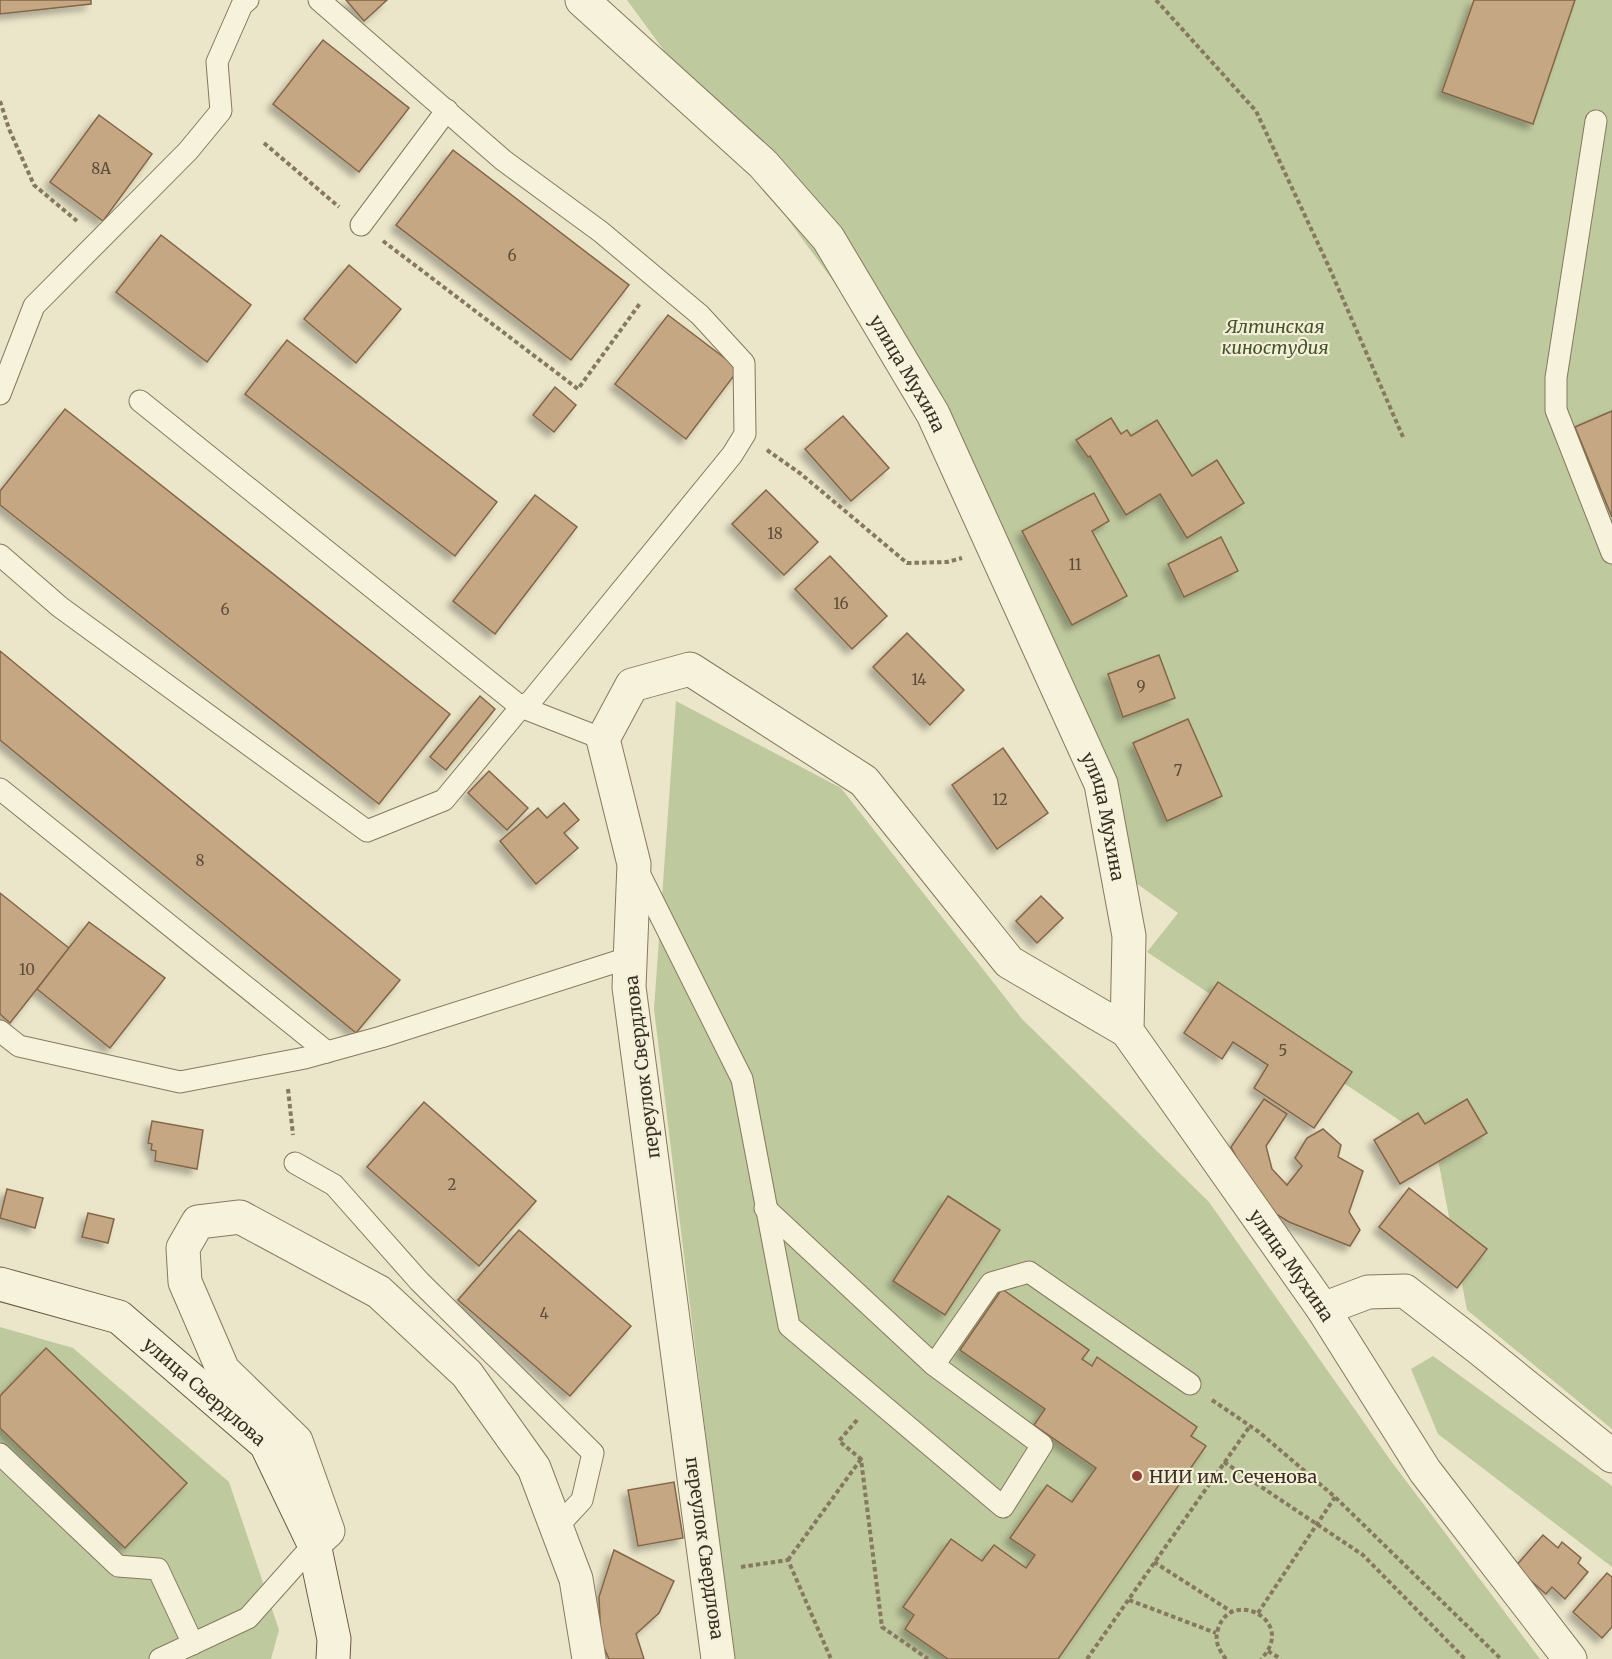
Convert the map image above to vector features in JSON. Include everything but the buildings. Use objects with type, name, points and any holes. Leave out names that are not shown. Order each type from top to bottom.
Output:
[{"type":"street","name":"улица Мухина","points":[[582,0],[763,164],[828,238],[933,414],[1101,784],[1129,936],[1127,1031],[1323,1309],[1425,1471],[1570,1659]]},
{"type":"street","points":[[603,739],[632,686],[690,669],[864,781],[1009,962],[1127,1031]]},
{"type":"street","name":"переулок Свердлова","points":[[603,739],[634,864],[630,987],[718,1659]]},
{"type":"street","points":[[314,1544],[328,1531],[296,1441],[223,1370],[185,1282],[183,1248],[198,1222],[240,1217],[379,1292],[467,1374],[534,1468],[576,1579],[589,1659]]},
{"type":"street","name":"улица Свердлова","points":[[0,1284],[119,1317],[266,1444],[314,1544],[334,1639],[333,1659]]},
{"type":"street","points":[[1323,1309],[1368,1292],[1405,1291],[1480,1348],[1612,1456]]},
{"type":"lane","points":[[0,394],[34,306],[188,151],[221,111],[217,62],[242,5],[248,0]]},
{"type":"lane","points":[[0,555],[60,607],[367,831],[444,800],[521,707],[531,701],[732,455],[745,434],[744,363],[700,315],[601,232],[503,160],[319,0]]},
{"type":"lane","points":[[361,225],[447,110]]},
{"type":"lane","points":[[1596,121],[1556,378],[1556,410],[1612,553]]},
{"type":"lane","points":[[140,401],[521,707],[603,739]]},
{"type":"lane","points":[[0,789],[327,1052]]},
{"type":"lane","points":[[634,864],[742,1079],[765,1208],[789,1326],[1003,1507],[1042,1445],[934,1365],[765,1208]]},
{"type":"lane","points":[[0,1031],[19,1046],[180,1082],[327,1052],[631,957]]},
{"type":"lane","points":[[295,1163],[334,1185],[419,1281],[593,1453],[582,1500],[557,1527]]},
{"type":"lane","points":[[934,1365],[991,1282],[1029,1272],[1190,1384]]},
{"type":"lane","points":[[0,1454],[118,1566],[158,1569],[193,1644]]},
{"type":"lane","points":[[160,1659],[248,1617],[314,1544]]},
{"type":"path","points":[[1156,0],[1256,111],[1329,267],[1403,437]]},
{"type":"path","points":[[0,102],[9,129],[34,185],[99,240]]},
{"type":"path","points":[[264,143],[361,225],[578,389],[657,280]]},
{"type":"path","points":[[745,434],[801,474],[907,563],[947,561],[995,552]]},
{"type":"path","points":[[285,1062],[295,1163]]},
{"type":"path","points":[[1190,1384],[1250,1426],[1335,1497],[1501,1659]]},
{"type":"path","points":[[875,1398],[839,1441],[861,1459],[882,1627],[928,1659]]},
{"type":"path","points":[[1087,1659],[1250,1426]]},
{"type":"path","points":[[708,1571],[788,1560],[861,1459]]},
{"type":"path","points":[[1224,1462],[1363,1555],[1465,1659]]},
{"type":"path","points":[[1258,1613],[1335,1497]]},
{"type":"path","points":[[788,1560],[831,1659]]},
{"type":"path","points":[[1154,1562],[1232,1612]]},
{"type":"path","points":[[1129,1600],[1216,1633]]},
{"type":"path","points":[[1226,1659],[1220,1652],[1216,1633],[1219,1624],[1232,1612],[1241,1609],[1258,1613],[1265,1618],[1272,1634],[1268,1652],[1261,1659]]},
{"type":"path","points":[[1268,1652],[1281,1659]]},
{"type":"green space","name":"Ялтинская киностудия","points":[[627,0],[1612,0],[1612,1429],[1467,1310],[1435,1144],[1147,952],[1178,913],[1129,878],[958,451]]},
{"type":"green space","points":[[676,701],[841,788],[1022,1019],[1209,1202],[1391,1461],[1540,1659],[733,1659],[654,1009]]},
{"type":"green space","points":[[0,1327],[73,1348],[229,1482],[279,1630],[271,1659],[0,1659]]},
{"type":"green space","points":[[1433,1356],[1612,1486],[1612,1567],[1438,1434],[1411,1369]]},
{"type":"place","name":"НИИ им. Сеченова","points":[[1137,1476]]}]
